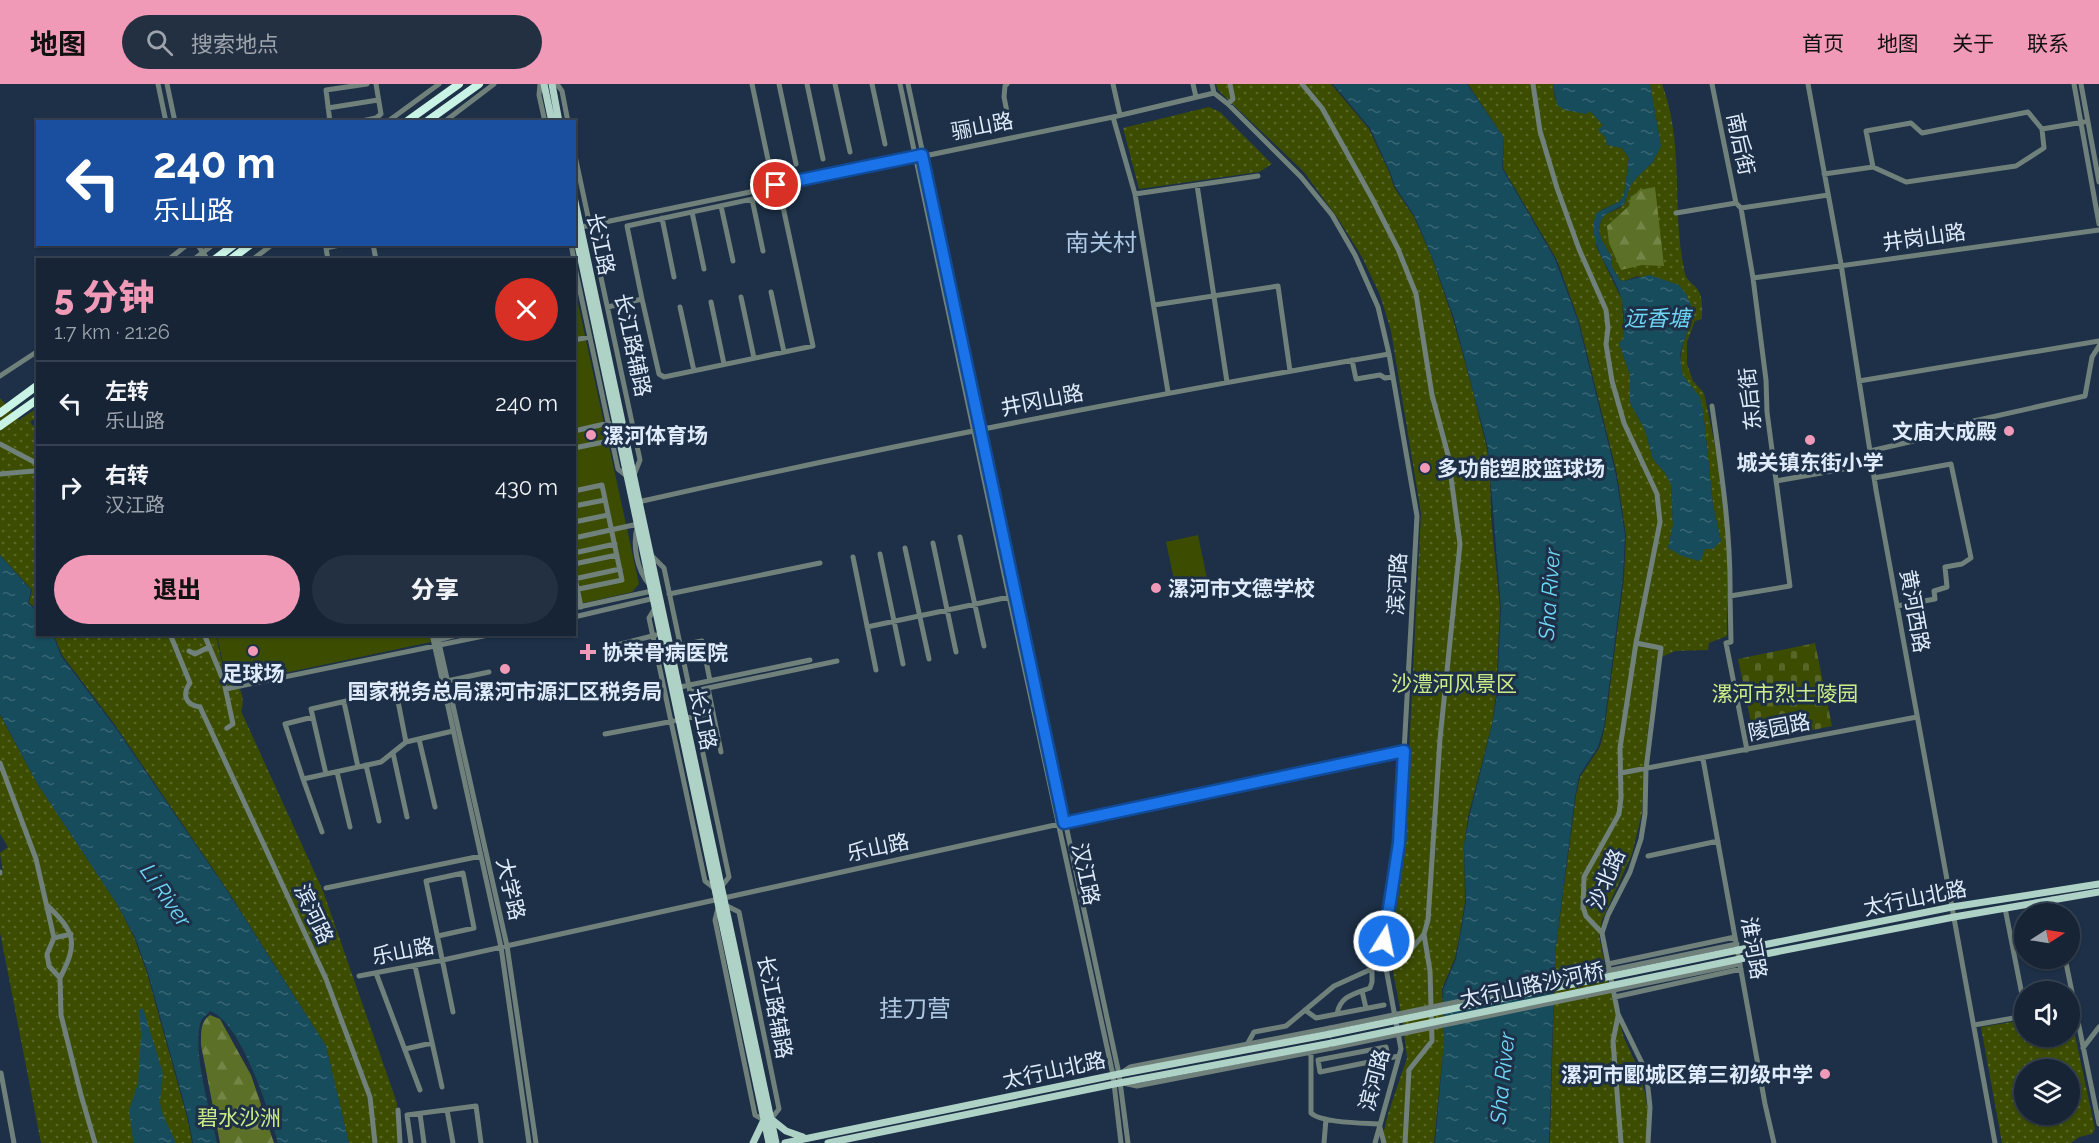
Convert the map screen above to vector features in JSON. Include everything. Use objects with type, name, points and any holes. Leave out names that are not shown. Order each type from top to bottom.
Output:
[{"type":"highway","points":[[409,120],[459,84]]},
{"type":"highway","points":[[429,120],[479,84]]},
{"type":"highway","points":[[217,258],[232,246]]},
{"type":"highway","points":[[233,258],[248,246]]},
{"type":"highway","points":[[2,412],[36,386]]},
{"type":"highway","points":[[0,426],[36,401]]},
{"type":"main road","points":[[541,84],[553,87]]},
{"type":"main road","points":[[552,120],[553,87]]},
{"type":"main road","points":[[553,87],[559,120]]},
{"type":"main road","name":"长江路","points":[[576,211],[616,422],[651,555],[657,635],[723,886],[768,1120],[769,1143]]},
{"type":"main road","name":"长江路","points":[[616,422],[616,439],[631,476]]},
{"type":"main road","name":"长江路","points":[[637,502],[638,524],[654,593],[671,647],[680,687],[679,720],[714,888],[768,1120],[776,1143]]},
{"type":"main road","name":"太行山北路","points":[[1737,947],[1952,907],[2099,884]]},
{"type":"main road","name":"太行山北路","points":[[1740,964],[1954,917],[2099,892]]},
{"type":"main road","name":"太行山路沙河桥","points":[[1331,1038],[1737,947]]},
{"type":"main road","name":"太行山路沙河桥","points":[[1331,1038],[1740,964]]},
{"type":"main road","name":"太行山北路","points":[[785,1143],[1246,1047],[1331,1038]]},
{"type":"main road","name":"太行山北路","points":[[828,1143],[1118,1083],[1311,1049],[1331,1038]]},
{"type":"main road","points":[[753,1143],[768,1120],[797,1136],[812,1137]]},
{"type":"street","points":[[158,84],[166,120]]},
{"type":"street","points":[[167,84],[175,120]]},
{"type":"street","points":[[330,120],[326,90],[367,84]]},
{"type":"street","points":[[376,84],[381,114],[377,120]]},
{"type":"street","points":[[390,120],[439,84]]},
{"type":"street","points":[[447,120],[494,84]]},
{"type":"street","points":[[541,84],[539,95],[544,120]]},
{"type":"street","points":[[752,84],[770,170]]},
{"type":"street","points":[[779,84],[796,164]]},
{"type":"street","points":[[807,84],[823,159]]},
{"type":"street","points":[[835,84],[850,152]]},
{"type":"street","points":[[872,84],[885,144]]},
{"type":"street","name":"汉江路","points":[[900,84],[978,430],[1118,1083],[1128,1143]]},
{"type":"street","name":"汉江路","points":[[908,84],[918,156]]},
{"type":"street","points":[[1007,84],[1004,97],[1007,112]]},
{"type":"street","points":[[1113,84],[1120,115]]},
{"type":"street","points":[[1193,84],[1196,97]]},
{"type":"street","points":[[1212,84],[1214,93]]},
{"type":"street","points":[[1228,104],[1233,99],[1230,84]]},
{"type":"street","points":[[1246,1047],[1254,1032],[1286,1026],[1334,986],[1409,952],[1424,934],[1428,920],[1440,739],[1460,544],[1455,521],[1448,455],[1432,395],[1416,294],[1398,249],[1373,200],[1322,108],[1302,84]]},
{"type":"street","points":[[1527,84],[1534,93]]},
{"type":"street","points":[[1533,84],[1542,141],[1579,249],[1606,310],[1608,327],[1606,344],[1612,381],[1624,423],[1657,494],[1660,522],[1636,643],[1620,748],[1619,814],[1584,876],[1583,907],[1594,927],[1602,933]]},
{"type":"street","name":"南后街","points":[[1712,84],[1736,203],[1741,208]]},
{"type":"street","name":"黄河西路","points":[[1808,84],[1841,264],[1874,478],[1995,1143]]},
{"type":"street","points":[[2074,84],[2099,224]]},
{"type":"street","points":[[2081,84],[2099,182]]},
{"type":"street","points":[[553,87],[562,91],[568,120]]},
{"type":"street","name":"骊山路","points":[[578,226],[1113,117],[1214,93]]},
{"type":"street","name":"滨河路","points":[[1214,93],[1228,104],[1301,177],[1332,215],[1355,255],[1378,307],[1389,354],[1418,516],[1398,855],[1384,941],[1385,963],[1400,1038],[1400,1056],[1375,1143]]},
{"type":"street","points":[[328,108],[378,100]]},
{"type":"street","points":[[1824,174],[1873,166],[1906,182],[2016,166],[2044,148],[2042,129],[2028,112],[1922,133],[1911,123],[1866,131],[1873,166]]},
{"type":"street","points":[[1113,117],[1135,194],[1168,392]]},
{"type":"street","points":[[2042,129],[2088,121]]},
{"type":"street","name":"长江路辅路","points":[[576,160],[640,460],[631,476]]},
{"type":"street","points":[[1135,194],[1257,176]]},
{"type":"street","points":[[1197,185],[1227,382]]},
{"type":"street","points":[[780,193],[813,346],[664,377],[659,374],[627,226],[752,199],[780,193]]},
{"type":"street","points":[[1741,208],[1828,195]]},
{"type":"street","points":[[752,199],[764,251]]},
{"type":"street","points":[[1676,213],[1736,203]]},
{"type":"street","points":[[721,206],[733,261]]},
{"type":"street","name":"东后街","points":[[1730,596],[1790,586],[1753,278],[1741,208]]},
{"type":"street","points":[[692,212],[704,269]]},
{"type":"street","points":[[662,218],[674,277]]},
{"type":"street","name":"井岗山路","points":[[1753,278],[2099,230]]},
{"type":"street","points":[[170,258],[186,246]]},
{"type":"street","points":[[198,246],[207,258]]},
{"type":"street","points":[[196,258],[210,246]]},
{"type":"street","points":[[255,258],[270,246]]},
{"type":"street","points":[[328,258],[326,248],[335,246]]},
{"type":"street","name":"长江路辅路","points":[[576,270],[590,336],[616,422]]},
{"type":"street","points":[[1154,305],[1278,286],[1290,371]]},
{"type":"street","points":[[771,292],[784,352]]},
{"type":"street","points":[[741,297],[754,358]]},
{"type":"street","points":[[608,307],[642,299]]},
{"type":"street","points":[[711,302],[724,364]]},
{"type":"street","points":[[681,308],[694,371]]},
{"type":"street","points":[[576,340],[590,336]]},
{"type":"street","points":[[1859,381],[2099,341]]},
{"type":"street","points":[[1870,451],[1944,434],[1956,425],[2085,396],[2092,357],[2099,346]]},
{"type":"street","points":[[0,376],[36,352]]},
{"type":"street","name":"井冈山路","points":[[637,502],[1168,392],[1389,354]]},
{"type":"street","points":[[1352,360],[1356,379],[1380,375],[1384,378],[1393,377]]},
{"type":"street","points":[[2,412],[36,382]]},
{"type":"street","points":[[1712,406],[1731,558],[1731,642],[1726,643],[1747,750]]},
{"type":"street","points":[[576,431],[616,422]]},
{"type":"street","name":"汉江路","points":[[978,430],[1009,597],[1061,824]]},
{"type":"street","points":[[576,448],[616,439]]},
{"type":"street","points":[[0,444],[36,465]]},
{"type":"street","points":[[1776,481],[1872,464]]},
{"type":"street","points":[[1874,478],[1952,464],[1971,558],[1962,564],[1945,567],[1947,587],[1934,591],[1935,599],[1897,606]]},
{"type":"street","points":[[0,474],[34,471],[36,468]]},
{"type":"street","points":[[576,491],[602,485],[622,580],[576,590],[581,607]]},
{"type":"street","points":[[576,506],[605,500]]},
{"type":"street","points":[[576,522],[608,515]]},
{"type":"street","points":[[576,538],[638,524]]},
{"type":"street","points":[[960,537],[984,646]]},
{"type":"street","points":[[933,543],[956,652]]},
{"type":"street","points":[[576,553],[615,544]]},
{"type":"street","points":[[905,548],[929,659]]},
{"type":"street","points":[[880,554],[903,664]]},
{"type":"street","points":[[576,564],[617,555]]},
{"type":"street","points":[[651,555],[664,568],[729,877],[723,886]]},
{"type":"street","points":[[852,557],[876,670]]},
{"type":"street","points":[[669,594],[820,562]]},
{"type":"street","points":[[576,577],[620,569]]},
{"type":"street","points":[[576,608],[654,593]]},
{"type":"street","points":[[576,616],[654,593]]},
{"type":"street","points":[[867,627],[1009,597]]},
{"type":"street","points":[[613,646],[657,635]]},
{"type":"street","name":"滨河路","points":[[171,636],[190,683],[186,690],[186,698],[192,705],[200,707],[326,979],[370,1097],[375,1143]]},
{"type":"street","points":[[205,636],[226,689],[233,724],[227,728]]},
{"type":"street","points":[[437,642],[454,636]]},
{"type":"street","points":[[226,689],[437,642],[479,636]]},
{"type":"street","points":[[671,647],[702,641],[710,681]]},
{"type":"street","name":"大学路","points":[[437,642],[504,947],[536,1143]]},
{"type":"street","name":"大学路","points":[[437,642],[481,856],[504,947],[529,1143]]},
{"type":"street","name":"沙北路","points":[[1636,643],[1661,648],[1646,769],[1645,814],[1641,839],[1630,872],[1608,915],[1602,933],[1618,1014],[1647,1079],[1650,1107],[1648,1143]]},
{"type":"street","points":[[189,651],[195,654],[209,647]]},
{"type":"street","points":[[680,687],[810,660]]},
{"type":"street","points":[[690,692],[837,661]]},
{"type":"street","points":[[447,681],[489,672]]},
{"type":"street","points":[[708,688],[721,752]]},
{"type":"street","points":[[326,774],[311,709],[386,692],[394,693],[397,696],[406,742]]},
{"type":"street","points":[[344,702],[358,767]]},
{"type":"street","points":[[604,734],[713,713]]},
{"type":"street","points":[[313,717],[285,724],[321,832]]},
{"type":"street","name":"陵园路","points":[[1621,773],[1917,717]]},
{"type":"street","points":[[303,780],[381,762],[406,742],[455,731]]},
{"type":"street","points":[[419,739],[435,807]]},
{"type":"street","name":"乐山路","points":[[359,976],[718,904],[1061,824],[1404,751]]},
{"type":"street","points":[[393,753],[407,817]]},
{"type":"street","name":"淮河路","points":[[1703,759],[1774,1143]]},
{"type":"street","points":[[0,763],[36,860],[54,938],[47,954],[49,966],[60,978]]},
{"type":"street","points":[[366,765],[379,821]]},
{"type":"street","points":[[337,772],[350,827]]},
{"type":"street","points":[[1647,856],[1718,841]]},
{"type":"street","points":[[326,888],[481,856]]},
{"type":"street","points":[[438,936],[474,928],[464,873],[426,881],[453,1012]]},
{"type":"street","points":[[2051,891],[2053,903]]},
{"type":"street","points":[[46,904],[62,919],[71,934],[71,949],[60,978],[62,1016],[94,1143]]},
{"type":"street","points":[[2005,908],[2019,981]]},
{"type":"street","points":[[54,938],[71,934]]},
{"type":"street","points":[[1404,1143],[1409,1070],[1432,1041],[1430,971],[1424,934]]},
{"type":"street","points":[[1608,964],[1735,937]]},
{"type":"street","points":[[1615,997],[1740,964]]},
{"type":"street","points":[[415,966],[442,1087]]},
{"type":"street","points":[[1337,1014],[1340,1003],[1346,998],[1370,988],[1372,969]]},
{"type":"street","points":[[376,973],[420,1090]]},
{"type":"street","points":[[1362,991],[1366,1008]]},
{"type":"street","points":[[1305,1010],[1316,1018],[1384,1005]]},
{"type":"street","points":[[1618,1014],[1613,1041],[1621,1143]]},
{"type":"street","points":[[1974,1025],[2014,1018]]},
{"type":"street","points":[[2083,1048],[2099,1027]]},
{"type":"street","points":[[2080,1037],[2099,1124]]},
{"type":"street","points":[[405,1048],[432,1043]]},
{"type":"street","points":[[1389,1059],[1386,1047],[1318,1060],[1320,1072],[1389,1059],[1400,1056]]},
{"type":"street","points":[[1311,1049],[1311,1113],[1314,1117],[1379,1124],[1384,1143]]},
{"type":"street","points":[[0,1072],[14,1143]]},
{"type":"street","name":"汉江路","points":[[1118,1083],[1121,1143]]},
{"type":"street","points":[[411,1143],[407,1115],[476,1107],[481,1143]]},
{"type":"street","points":[[398,1110],[400,1143]]},
{"type":"street","points":[[447,1110],[453,1143]]},
{"type":"street","points":[[420,1114],[424,1143]]},
{"type":"street","points":[[1324,1143],[1326,1119]]},
{"type":"green space","name":"沙澧河风景区","points":[[1216,84],[1331,84],[1369,129],[1394,187],[1414,217],[1432,258],[1453,319],[1487,449],[1500,608],[1496,694],[1492,724],[1468,817],[1464,846],[1465,902],[1459,938],[1455,958],[1442,989],[1444,1042],[1434,1143],[1381,1143],[1407,1058],[1390,956],[1390,926],[1405,832],[1421,513],[1391,331],[1380,295],[1362,257],[1339,220],[1304,172],[1218,90]]},
{"type":"green space","points":[[1468,84],[1553,84],[1555,99],[1579,112],[1586,114],[1589,110],[1603,125],[1607,145],[1622,148],[1629,158],[1624,195],[1619,202],[1601,210],[1596,246],[1622,300],[1624,339],[1619,343],[1630,375],[1630,403],[1645,430],[1653,459],[1671,484],[1673,525],[1668,548],[1703,553],[1705,549],[1721,541],[1713,505],[1703,410],[1681,371],[1682,351],[1689,325],[1638,276],[1624,281],[1620,280],[1612,267],[1611,256],[1601,239],[1599,230],[1601,220],[1606,214],[1624,204],[1630,186],[1653,162],[1661,146],[1650,84],[1662,84],[1669,107],[1676,154],[1681,250],[1686,277],[1699,292],[1702,306],[1702,319],[1695,321],[1687,342],[1687,364],[1693,381],[1704,393],[1716,450],[1727,536],[1727,636],[1709,643],[1708,650],[1675,651],[1657,659],[1645,756],[1642,813],[1632,854],[1602,920],[1599,935],[1608,982],[1624,1038],[1638,1068],[1645,1093],[1648,1111],[1646,1143],[1550,1143],[1555,954],[1580,777],[1600,747],[1605,726],[1624,578],[1626,535],[1617,474],[1579,321],[1557,260],[1503,168],[1504,138]]},
{"type":"green space","points":[[1209,107],[1220,112],[1272,164],[1259,172],[1139,189],[1123,128]]},
{"type":"green space","points":[[1655,187],[1664,266],[1642,265],[1621,270],[1609,243],[1607,226],[1629,206],[1631,196],[1639,190]]},
{"type":"green space","name":"漯河体育场","points":[[576,294],[639,584],[632,592],[576,605]]},
{"type":"green space","points":[[0,398],[19,420],[36,409],[36,418],[30,422],[36,429],[36,608],[29,603],[32,590],[0,555]]},
{"type":"green space","name":"多功能塑胶篮球场","points":[[1430,454],[1435,479],[1419,482],[1414,457]]},
{"type":"green space","points":[[1198,535],[1209,588],[1177,594],[1166,542]]},
{"type":"green space","points":[[54,636],[216,636],[224,673],[240,689],[243,699],[241,711],[323,891],[397,1103],[398,1143],[349,1143],[326,1046],[226,888],[115,725],[62,655]]},
{"type":"green space","points":[[217,636],[440,636],[430,638],[431,642],[238,683],[225,673]]},
{"type":"green space","name":"漯河市烈士陵园","points":[[1815,643],[1832,726],[1755,742],[1738,659]]},
{"type":"green space","points":[[0,715],[37,783],[117,904],[134,937],[147,973],[187,1117],[192,1143],[41,1143],[0,932],[0,874],[3,874],[0,853],[8,847],[0,834]]},
{"type":"green space","name":"碧水沙洲","points":[[210,1015],[220,1019],[251,1075],[274,1143],[220,1143],[201,1045],[203,1024]]},
{"type":"green space","points":[[2014,1022],[2014,1047],[2077,1047],[2095,1129],[2092,1134],[2079,1137],[2071,1143],[2002,1143],[1981,1027]]},
{"type":"water","name":"Sha River","points":[[1333,84],[1467,84],[1504,138],[1502,168],[1555,259],[1578,321],[1616,475],[1625,535],[1623,577],[1604,726],[1598,747],[1579,776],[1575,797],[1555,953],[1549,1143],[1435,1143],[1444,1042],[1443,990],[1456,959],[1466,902],[1464,846],[1497,695],[1501,608],[1488,448],[1454,318],[1415,217],[1395,186],[1370,128]]},
{"type":"water","name":"远香塘","points":[[1553,84],[1650,84],[1661,146],[1653,162],[1630,186],[1624,204],[1606,214],[1601,220],[1599,230],[1601,239],[1611,256],[1612,267],[1620,280],[1650,275],[1679,285],[1691,305],[1689,325],[1680,354],[1682,374],[1700,397],[1713,505],[1721,541],[1713,549],[1705,549],[1699,561],[1682,556],[1668,548],[1673,525],[1671,484],[1653,459],[1645,430],[1630,403],[1630,375],[1619,343],[1624,338],[1622,301],[1594,237],[1596,213],[1619,202],[1624,195],[1629,158],[1622,148],[1607,145],[1605,137],[1598,130],[1603,125],[1590,111],[1586,114],[1565,110],[1557,105]]},
{"type":"water","name":"Li River","points":[[0,555],[31,590],[28,604],[36,609],[36,636],[53,636],[61,656],[115,727],[226,889],[326,1046],[349,1143],[278,1143],[261,1091],[243,1050],[233,1032],[222,1019],[210,1011],[201,1021],[198,1047],[217,1143],[193,1143],[188,1117],[148,973],[135,937],[117,904],[37,783],[0,714]]},
{"type":"water","points":[[143,1008],[163,1073],[160,1103],[176,1143],[133,1143],[129,1110],[138,1083],[141,1034],[139,1010]]},
{"type":"place","name":"文庙大成殿","points":[[2009,431]]},
{"type":"place","name":"漯河体育场","points":[[591,435]]},
{"type":"place","name":"城关镇东街小学","points":[[1810,440]]},
{"type":"place","name":"多功能塑胶篮球场","points":[[1425,468]]},
{"type":"place","name":"漯河市文德学校","points":[[1156,588]]},
{"type":"place","name":"足球场","points":[[253,651]]},
{"type":"place","name":"协荣骨病医院","points":[[588,652]]},
{"type":"place","name":"国家税务总局漯河市源汇区税务局","points":[[505,669]]},
{"type":"place","name":"漯河市郾城区第三初级中学","points":[[1825,1074]]},
{"type":"district","name":"南关村","points":[[1101,242]]},
{"type":"district","name":"挂刀营","points":[[915,1008]]},
{"type":"route","points":[[776,185],[922,155],[1064,823],[1404,751],[1399,843],[1384,941]]}]
